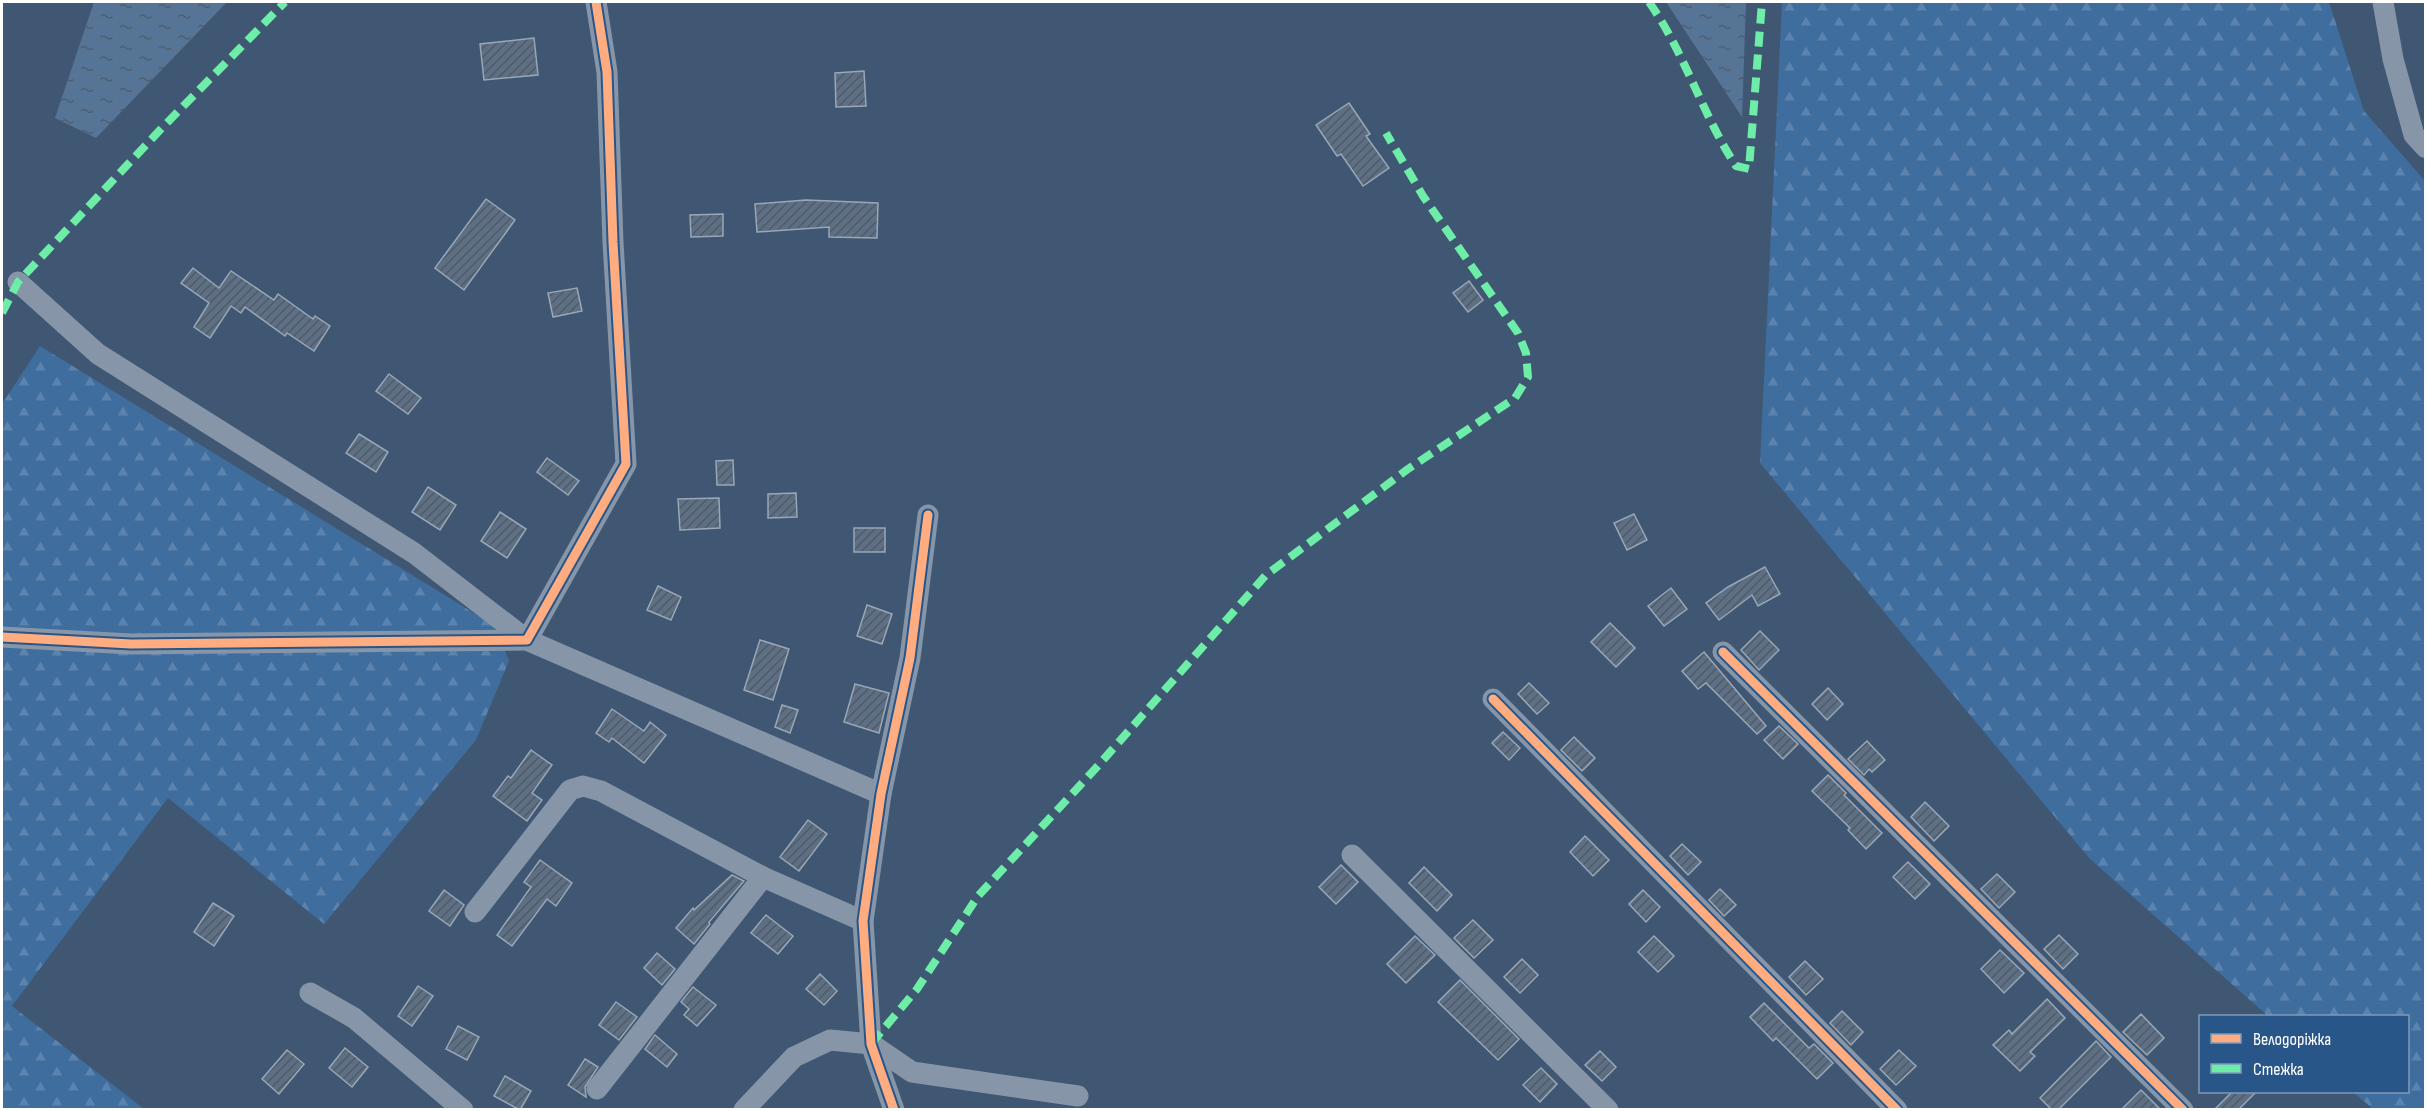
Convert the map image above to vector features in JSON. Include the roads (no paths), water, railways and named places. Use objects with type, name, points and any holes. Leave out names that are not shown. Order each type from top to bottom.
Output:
[{"type":"street","points":[[527,640],[626,464],[613,242],[607,72],[596,2]]},
{"type":"street","points":[[2383,2],[2393,59],[2414,135],[2426,148]]},
{"type":"street","points":[[18,282],[98,354],[414,553],[527,640],[881,794]]},
{"type":"street","points":[[894,1110],[871,1044],[863,921],[881,794],[910,658],[928,515]]},
{"type":"street","points":[[2,637],[131,644],[527,640]]},
{"type":"street","points":[[1723,652],[2183,1110]]},
{"type":"street","points":[[1493,699],[1897,1110]]},
{"type":"street","points":[[475,912],[570,790],[583,786],[601,791],[763,877],[863,921]]},
{"type":"street","points":[[1352,855],[1608,1110]]},
{"type":"street","points":[[597,1089],[763,877]]},
{"type":"street","points":[[310,993],[354,1018],[463,1110]]},
{"type":"street","points":[[744,1110],[794,1057],[830,1040],[871,1044],[912,1072],[1078,1096]]},
{"type":"water","points":[[94,2],[227,2],[96,138],[55,118]]},
{"type":"water","points":[[1666,2],[1746,2],[1742,117]]}]
